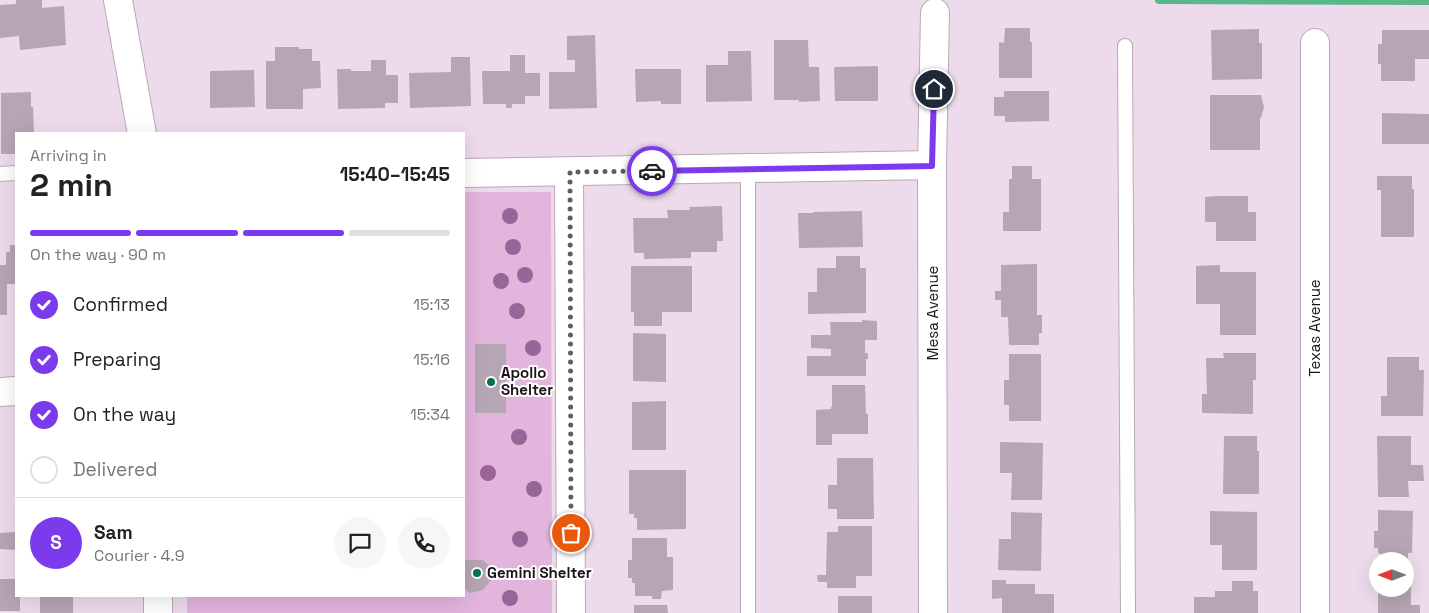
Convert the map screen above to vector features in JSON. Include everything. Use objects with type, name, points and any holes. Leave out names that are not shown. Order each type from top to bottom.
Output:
[{"type":"street","points":[[118,0],[142,132]]},
{"type":"street","name":"Mesa Avenue","points":[[933,613],[932,166],[935,13]]},
{"type":"street","name":"Texas Avenue","points":[[1315,43],[1315,613]]},
{"type":"street","points":[[465,173],[932,166]]},
{"type":"street","points":[[570,172],[571,613]]},
{"type":"street","points":[[0,392],[15,392]]},
{"type":"street","points":[[158,597],[158,613]]},
{"type":"lane","points":[[1125,46],[1128,613]]},
{"type":"lane","points":[[748,169],[748,613]]},
{"type":"lane","points":[[0,174],[15,173]]},
{"type":"shaded area","points":[[465,192],[551,192],[552,613],[187,613],[187,597],[465,597]]},
{"type":"building","points":[[16,0],[42,0],[42,8],[64,6],[66,45],[20,50],[19,36],[0,38],[0,5],[16,4]]},
{"type":"building","points":[[1005,28],[1030,28],[1032,78],[999,78],[999,42],[1004,43]]},
{"type":"building","points":[[1259,29],[1259,43],[1262,43],[1262,79],[1212,80],[1211,30]]},
{"type":"building","points":[[1382,30],[1429,30],[1429,59],[1415,59],[1415,81],[1381,81],[1381,64],[1378,64],[1378,44],[1382,44]]},
{"type":"building","points":[[595,35],[597,108],[549,109],[549,72],[575,72],[575,60],[567,60],[567,36]]},
{"type":"building","points":[[774,40],[808,40],[809,67],[819,67],[820,101],[774,100]]},
{"type":"building","points":[[275,47],[312,49],[312,61],[320,61],[321,88],[303,89],[303,109],[266,109],[266,61],[275,61]]},
{"type":"building","points":[[728,51],[751,51],[752,101],[706,102],[706,65],[728,65]]},
{"type":"building","points":[[510,55],[525,55],[525,73],[540,73],[540,96],[525,96],[525,104],[512,104],[512,108],[506,108],[506,104],[483,104],[482,71],[510,71]]},
{"type":"building","points":[[451,57],[470,57],[471,106],[410,108],[409,73],[451,72]]},
{"type":"building","points":[[371,60],[386,60],[386,75],[398,75],[398,103],[385,103],[385,108],[338,109],[337,69],[371,71]]},
{"type":"building","points":[[878,66],[878,101],[835,101],[834,67]]},
{"type":"building","points":[[635,69],[681,69],[681,104],[661,104],[661,101],[636,102]]},
{"type":"building","points":[[254,70],[255,107],[210,108],[210,71]]},
{"type":"building","points":[[1004,91],[1049,91],[1049,121],[1005,122],[1005,116],[994,116],[994,97],[1004,97]]},
{"type":"building","points":[[31,92],[34,132],[15,132],[15,154],[1,154],[1,93]]},
{"type":"building","points":[[1210,95],[1261,95],[1264,107],[1260,118],[1260,150],[1210,150]]},
{"type":"building","points":[[1382,113],[1429,114],[1429,144],[1382,144]]},
{"type":"building","points":[[1012,166],[1032,166],[1032,179],[1041,179],[1041,231],[1003,231],[1003,212],[1009,212],[1009,179],[1012,179]]},
{"type":"building","points":[[1377,176],[1412,176],[1412,189],[1414,189],[1414,237],[1381,237],[1381,190],[1377,190]]},
{"type":"building","points":[[1248,196],[1248,212],[1256,212],[1256,241],[1216,241],[1216,222],[1205,222],[1205,197]]},
{"type":"building","points":[[722,206],[723,241],[717,241],[717,252],[691,252],[691,258],[644,259],[644,253],[634,253],[633,218],[668,218],[667,210],[690,210],[689,207]]},
{"type":"building","points":[[862,211],[863,247],[799,248],[798,213]]},
{"type":"building","points":[[10,245],[15,245],[15,284],[7,284],[7,315],[0,315],[0,265],[6,265],[6,252],[10,252]]},
{"type":"building","points":[[836,256],[860,256],[860,268],[866,268],[866,313],[808,314],[808,292],[817,292],[817,268],[836,268]]},
{"type":"building","points":[[1037,264],[1037,315],[1042,315],[1042,333],[1039,333],[1039,345],[1009,345],[1008,317],[1001,317],[1001,300],[995,300],[995,291],[1001,291],[1001,265]]},
{"type":"building","points":[[1220,265],[1220,272],[1256,272],[1256,335],[1220,335],[1220,304],[1196,304],[1196,266]]},
{"type":"building","points":[[631,266],[692,266],[692,312],[662,312],[662,326],[634,326],[634,312],[631,312]]},
{"type":"building","points":[[862,320],[877,321],[877,340],[865,340],[865,353],[868,353],[866,376],[807,376],[807,356],[831,356],[831,349],[811,348],[811,335],[831,335],[830,322],[862,322]]},
{"type":"building","points":[[633,333],[666,334],[666,382],[633,381]]},
{"type":"building","name":"Apollo Shelter","points":[[475,344],[506,344],[506,413],[475,413]]},
{"type":"building","points":[[1223,353],[1256,353],[1256,380],[1253,380],[1253,414],[1202,413],[1202,394],[1207,394],[1206,358],[1224,358]]},
{"type":"building","points":[[1009,354],[1041,354],[1041,421],[1009,421],[1009,405],[1004,405],[1004,380],[1009,380]]},
{"type":"building","points":[[1387,357],[1419,357],[1419,370],[1424,370],[1423,416],[1381,416],[1381,396],[1387,396]]},
{"type":"building","points":[[832,385],[865,385],[868,434],[832,434],[832,445],[816,445],[816,410],[831,409]]},
{"type":"building","points":[[666,401],[666,450],[632,450],[632,402]]},
{"type":"building","points":[[1224,436],[1257,436],[1259,494],[1223,494]]},
{"type":"building","points":[[1377,436],[1411,436],[1411,465],[1423,465],[1424,481],[1408,481],[1409,497],[1378,497]]},
{"type":"building","points":[[1000,442],[1043,443],[1042,500],[1011,500],[1012,473],[1000,473]]},
{"type":"building","points":[[837,458],[873,458],[874,519],[837,519],[837,509],[828,509],[828,485],[837,485]]},
{"type":"building","points":[[629,470],[686,470],[686,529],[637,530],[637,518],[634,518],[634,514],[629,514]]},
{"type":"building","points":[[1378,510],[1413,511],[1412,552],[1378,552],[1378,548],[1374,548],[1374,531],[1378,531]]},
{"type":"building","points":[[1210,511],[1257,512],[1257,570],[1222,570],[1222,545],[1210,545]]},
{"type":"building","points":[[1011,512],[1042,513],[1041,571],[998,570],[999,539],[1011,539]]},
{"type":"building","points":[[838,526],[872,526],[872,576],[856,576],[856,588],[827,588],[827,582],[818,582],[817,575],[826,575],[827,532],[838,532]]},
{"type":"building","points":[[15,532],[15,550],[0,549],[0,533]]},
{"type":"building","points":[[632,538],[667,538],[667,557],[673,557],[673,590],[662,591],[661,599],[652,599],[652,596],[635,596],[635,583],[632,583],[632,578],[628,578],[628,560],[632,560]]},
{"type":"building","name":"Gemini Shelter","points":[[483,560],[490,567],[491,580],[483,590],[470,593],[465,589],[465,562]]},
{"type":"building","points":[[0,579],[15,579],[15,597],[20,597],[20,611],[0,611]]},
{"type":"building","points":[[992,580],[1006,580],[1006,584],[1035,584],[1035,594],[1054,594],[1054,613],[1002,613],[1002,598],[992,599]]},
{"type":"building","points":[[1232,581],[1253,581],[1253,591],[1258,591],[1258,613],[1194,613],[1194,597],[1215,597],[1215,591],[1232,591]]},
{"type":"building","points":[[838,596],[872,596],[872,613],[838,613]]},
{"type":"building","points":[[40,597],[73,597],[73,613],[40,613]]},
{"type":"building","points":[[1378,598],[1411,598],[1411,605],[1420,605],[1420,613],[1378,613]]},
{"type":"building","points":[[634,605],[667,605],[668,613],[634,613]]},
{"type":"waterway","points":[[1159,0],[1429,1]]},
{"type":"way so far","points":[[571,533],[570,172],[652,171]]},
{"type":"place","name":"Apollo Shelter","points":[[491,382]]},
{"type":"place","name":"Gemini Shelter","points":[[477,573]]},
{"type":"route","points":[[652,171],[932,166],[934,89]]}]
